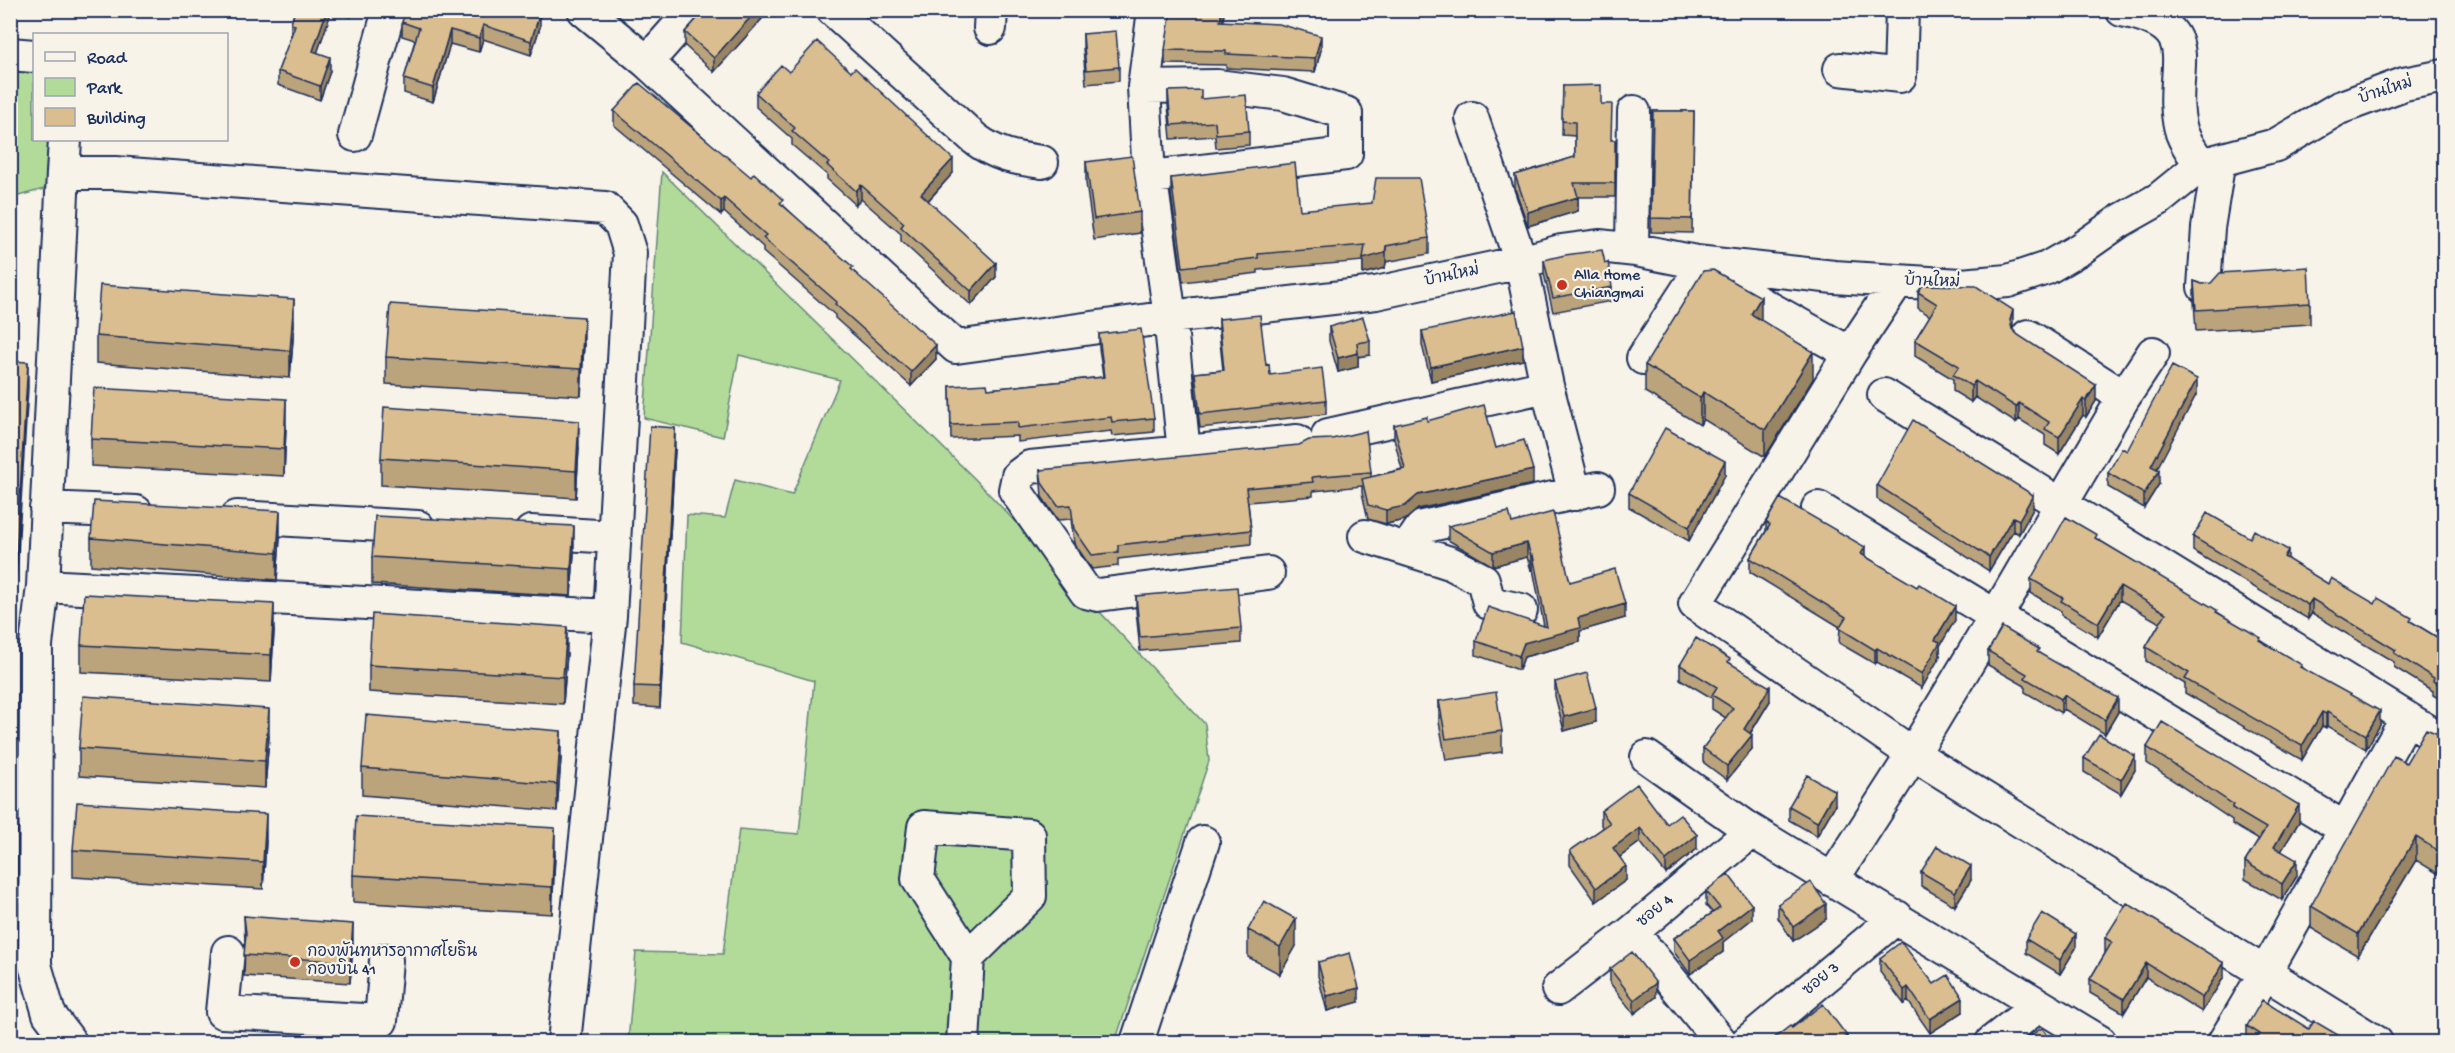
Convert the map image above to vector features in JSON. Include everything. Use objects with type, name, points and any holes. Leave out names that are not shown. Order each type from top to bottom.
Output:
[{"type":"street","points":[[355,135],[389,10]]},
{"type":"street","points":[[584,10],[647,62],[693,10]]},
{"type":"street","points":[[833,10],[991,151],[1008,158],[1042,162]]},
{"type":"street","points":[[1154,10],[1144,87],[1148,159],[1170,317],[1184,452]]},
{"type":"street","points":[[1840,69],[1900,76],[1902,10]]},
{"type":"street","points":[[2122,10],[2153,18],[2169,28],[2179,45],[2178,103],[2182,133],[2210,162],[2204,287]]},
{"type":"street","points":[[10,54],[33,56]]},
{"type":"street","name":"บ้านใหม่","points":[[647,62],[956,347],[1170,317],[1376,293],[1521,262],[1561,251],[1599,246],[1632,249],[1696,262],[1834,277],[1961,285],[2008,281],[2047,268],[2159,199],[2210,162],[2276,145],[2339,108],[2404,84],[2445,76]]},
{"type":"street","points":[[1144,87],[1217,86],[1283,94],[1346,113],[1346,154],[1151,177]]},
{"type":"street","points":[[1632,249],[1634,112]]},
{"type":"street","points":[[1407,549],[1422,527],[1587,491],[1547,386],[1521,262],[1472,118]]},
{"type":"street","points":[[65,141],[43,586],[36,645],[35,965],[49,1014],[69,1042]]},
{"type":"street","points":[[63,173],[115,173],[605,208],[621,224],[630,253],[610,616],[565,1029],[540,1042]]},
{"type":"street","points":[[1643,358],[1693,281],[1717,279],[1850,353]]},
{"type":"street","points":[[1897,282],[1850,353],[1695,604],[1913,754],[2376,1042]]},
{"type":"street","points":[[2028,336],[2124,397]]},
{"type":"street","points":[[1832,880],[1913,754],[2124,397],[2153,353]]},
{"type":"street","points":[[1328,435],[1547,386]]},
{"type":"street","points":[[1884,395],[2445,741]]},
{"type":"street","points":[[1268,573],[1098,595],[1086,592],[1015,490],[1018,476],[1030,467],[1297,441]]},
{"type":"street","points":[[46,508],[164,514]]},
{"type":"street","points":[[1818,508],[2344,828]]},
{"type":"street","points":[[212,516],[448,528]]},
{"type":"street","points":[[507,531],[614,537]]},
{"type":"street","points":[[1365,536],[1450,563],[1483,580],[1489,603],[1521,610]]},
{"type":"street","points":[[43,586],[610,616]]},
{"type":"street","points":[[2224,1042],[2265,975],[2344,828],[2407,718]]},
{"type":"street","points":[[1647,757],[1752,831],[2100,1042]]},
{"type":"street","points":[[963,1042],[968,957],[918,879],[924,826],[1029,835],[1030,896],[968,957]]},
{"type":"street","name":"ซอย 4","points":[[1558,989],[1632,932],[1752,831]]},
{"type":"street","points":[[1137,1042],[1203,842]]},
{"type":"street","name":"ซอย 3","points":[[1747,1042],[1897,917]]},
{"type":"street","points":[[1632,932],[1721,1042]]},
{"type":"street","points":[[228,952],[222,1012],[301,1030],[381,1021],[386,960]]},
{"type":"street","points":[[1992,1042],[2038,1006]]},
{"type":"green space","points":[[11,67],[33,70],[33,141],[54,141],[55,186],[11,198]]},
{"type":"green space","points":[[662,172],[975,479],[1205,724],[1209,761],[1115,1042],[628,1042],[636,952],[723,954],[739,829],[799,834],[814,681],[682,642],[687,515],[725,518],[735,480],[792,495],[840,380],[739,355],[723,437],[644,418]]},
{"type":"building","points":[[295,10],[327,10],[313,51],[330,57],[320,86],[278,71],[295,25],[291,24]]},
{"type":"building","points":[[406,10],[533,10],[540,13],[531,41],[483,25],[479,38],[450,30],[433,88],[404,79],[419,28],[402,22]]},
{"type":"building","points":[[705,10],[757,10],[714,58],[685,32]]},
{"type":"building","points":[[1171,10],[1222,10],[1220,21],[1279,24],[1321,36],[1315,58],[1226,54],[1226,51],[1165,50]]},
{"type":"building","points":[[1116,31],[1119,67],[1086,70],[1083,34]]},
{"type":"building","points":[[817,41],[851,72],[855,68],[953,159],[921,194],[996,263],[971,291],[901,227],[904,223],[861,185],[856,191],[827,165],[829,163],[792,131],[795,128],[756,93],[781,65],[789,72]]},
{"type":"building","points":[[639,83],[751,177],[754,173],[783,200],[780,203],[853,267],[851,269],[936,345],[911,372],[835,304],[837,302],[763,238],[766,235],[724,198],[721,201],[614,111]]},
{"type":"building","points":[[1601,85],[1601,104],[1612,104],[1611,140],[1615,140],[1615,183],[1574,183],[1578,197],[1528,212],[1515,175],[1575,157],[1575,122],[1562,121],[1563,86]]},
{"type":"building","points":[[1201,90],[1201,99],[1246,95],[1249,131],[1216,134],[1215,122],[1171,125],[1168,91]]},
{"type":"building","points":[[1653,111],[1694,111],[1692,219],[1651,218]]},
{"type":"building","points":[[1132,156],[1140,212],[1094,219],[1086,162]]},
{"type":"building","points":[[1295,163],[1300,210],[1372,203],[1376,178],[1419,178],[1429,238],[1386,246],[1385,253],[1363,259],[1365,245],[1258,254],[1258,258],[1183,267],[1171,178]]},
{"type":"building","points":[[1602,250],[1605,263],[1608,262],[1612,287],[1553,298],[1544,260]]},
{"type":"building","points":[[2308,267],[2310,303],[2196,310],[2194,281],[2202,284],[2211,283],[2220,273]]},
{"type":"building","points":[[1713,270],[1761,297],[1751,314],[1813,352],[1765,430],[1703,392],[1700,398],[1645,365],[1703,271]]},
{"type":"building","points":[[100,285],[294,299],[290,351],[96,336]]},
{"type":"building","points":[[1923,285],[1976,286],[2013,310],[2010,320],[2012,329],[2018,335],[2096,385],[2086,401],[2083,399],[2059,437],[2045,429],[2049,422],[2019,403],[2016,407],[1975,381],[1971,386],[1953,375],[1959,366],[1915,340],[1937,304],[1918,292]]},
{"type":"building","points":[[390,304],[584,317],[581,369],[386,357]]},
{"type":"building","points":[[1516,311],[1523,346],[1431,367],[1422,331]]},
{"type":"building","points":[[1260,315],[1266,365],[1269,364],[1270,375],[1322,368],[1326,400],[1200,414],[1195,373],[1224,370],[1219,319]]},
{"type":"building","points":[[1363,317],[1370,341],[1357,343],[1358,353],[1338,358],[1329,327]]},
{"type":"building","points":[[1141,329],[1154,418],[1112,422],[1111,417],[1018,428],[1018,422],[951,425],[950,386],[987,384],[988,389],[1104,377],[1099,334]]},
{"type":"building","points":[[10,361],[28,362],[10,657]]},
{"type":"building","points":[[2172,366],[2197,379],[2151,466],[2159,470],[2144,494],[2108,473],[2122,448],[2127,451]]},
{"type":"building","points":[[94,388],[286,399],[284,449],[91,439]]},
{"type":"building","points":[[1484,405],[1496,448],[1524,440],[1533,470],[1418,495],[1405,506],[1386,510],[1368,505],[1362,479],[1405,469],[1394,425],[1427,417],[1427,421]]},
{"type":"building","points":[[384,407],[579,421],[576,471],[381,458]]},
{"type":"building","points":[[1913,420],[2033,495],[2019,520],[2013,517],[1989,557],[1877,485]]},
{"type":"building","points":[[650,426],[675,428],[660,687],[634,686]]},
{"type":"building","points":[[1665,428],[1725,461],[1689,527],[1629,493]]},
{"type":"building","points":[[1366,431],[1371,472],[1312,477],[1313,482],[1246,488],[1251,530],[1118,545],[1118,552],[1092,555],[1074,529],[1071,505],[1058,506],[1042,483],[1040,470],[1299,445],[1309,440],[1332,439]]},
{"type":"building","points":[[1780,498],[1865,547],[1861,554],[1917,587],[1919,584],[1955,606],[1935,640],[1940,642],[1922,674],[1839,628],[1846,617],[1750,558],[1770,525],[1766,522]]},
{"type":"building","points":[[94,501],[280,511],[277,553],[91,538]]},
{"type":"building","points":[[1509,512],[1512,523],[1553,512],[1570,582],[1615,569],[1625,604],[1578,618],[1580,628],[1524,643],[1519,656],[1476,641],[1488,607],[1547,627],[1533,555],[1531,556],[1527,543],[1493,552],[1448,526]]},
{"type":"building","points":[[2207,513],[2250,538],[2254,530],[2288,550],[2284,557],[2328,584],[2331,578],[2375,604],[2378,598],[2412,618],[2410,621],[2445,642],[2445,688],[2433,681],[2434,678],[2394,653],[2396,650],[2312,599],[2308,605],[2193,537]]},
{"type":"building","points":[[375,516],[574,526],[571,569],[372,557]]},
{"type":"building","points":[[2066,517],[2097,535],[2095,538],[2261,638],[2259,640],[2302,665],[2300,667],[2380,711],[2366,735],[2327,712],[2326,714],[2322,712],[2302,746],[2185,679],[2189,673],[2146,647],[2166,613],[2120,586],[2098,623],[2061,601],[2063,598],[2031,579]]},
{"type":"building","points":[[1237,587],[1241,628],[1140,637],[1136,596]]},
{"type":"building","points":[[84,594],[274,604],[271,655],[81,645]]},
{"type":"building","points":[[372,614],[567,627],[563,677],[369,665]]},
{"type":"building","points":[[2002,627],[2039,649],[2037,652],[2118,698],[2105,720],[2064,695],[2061,699],[2025,678],[2027,674],[1988,651]]},
{"type":"building","points":[[1696,638],[1730,659],[1728,662],[1770,687],[1744,729],[1752,735],[1727,766],[1703,748],[1733,708],[1712,695],[1717,687],[1680,665]]},
{"type":"building","points":[[1587,673],[1596,708],[1564,717],[1555,682]]},
{"type":"building","points":[[1496,692],[1502,731],[1446,739],[1439,701]]},
{"type":"building","points":[[83,696],[269,709],[265,761],[79,748]]},
{"type":"building","points":[[366,715],[561,731],[557,784],[362,768]]},
{"type":"building","points":[[2162,722],[2299,805],[2274,847],[2297,860],[2282,884],[2245,862],[2266,828],[2232,808],[2234,805],[2147,747]]},
{"type":"building","points":[[2426,729],[2445,736],[2445,855],[2416,837],[2358,934],[2311,906],[2394,756],[2406,763]]},
{"type":"building","points":[[2099,734],[2135,756],[2121,780],[2084,758]]},
{"type":"building","points":[[1807,775],[1835,791],[1817,822],[1789,806]]},
{"type":"building","points":[[1637,784],[1667,824],[1680,814],[1697,835],[1666,860],[1640,828],[1613,848],[1626,866],[1596,888],[1570,851],[1610,823],[1601,811]]},
{"type":"building","points":[[77,802],[266,814],[263,862],[73,850]]},
{"type":"building","points":[[356,816],[555,828],[552,887],[353,875]]},
{"type":"building","points":[[1937,846],[1971,866],[1955,892],[1921,872]]},
{"type":"building","points":[[1728,874],[1752,905],[1718,931],[1723,938],[1690,960],[1674,938],[1720,908],[1706,891]]},
{"type":"building","points":[[1811,882],[1826,904],[1793,927],[1778,904]]},
{"type":"building","points":[[1264,901],[1296,919],[1280,947],[1248,930]]},
{"type":"building","points":[[2127,903],[2224,963],[2202,998],[2146,963],[2124,999],[2090,979],[2112,942],[2105,938]]},
{"type":"building","points":[[2042,913],[2076,934],[2060,960],[2026,939]]},
{"type":"building","points":[[244,916],[353,924],[350,962],[244,955],[246,933]]},
{"type":"building","points":[[1901,942],[1934,984],[1948,975],[1963,998],[1930,1019],[1908,987],[1904,990],[1880,958]]},
{"type":"building","points":[[1632,952],[1656,983],[1634,1000],[1610,969]]},
{"type":"building","points":[[1350,953],[1359,988],[1327,996],[1318,962]]},
{"type":"building","points":[[2262,1000],[2309,1029],[2314,1021],[2348,1041],[2255,1042],[2260,1034],[2247,1026]]},
{"type":"building","points":[[1823,1004],[1847,1036],[1837,1042],[1769,1042],[1790,1026],[1792,1028]]},
{"type":"building","points":[[2042,1028],[2053,1042],[2021,1042]]},
{"type":"place","name":"Alla Home Chiangmai","points":[[1562,285]]},
{"type":"place","name":"กองพันทหารอากาศโยธิน กองบิน 41","points":[[295,962]]}]
